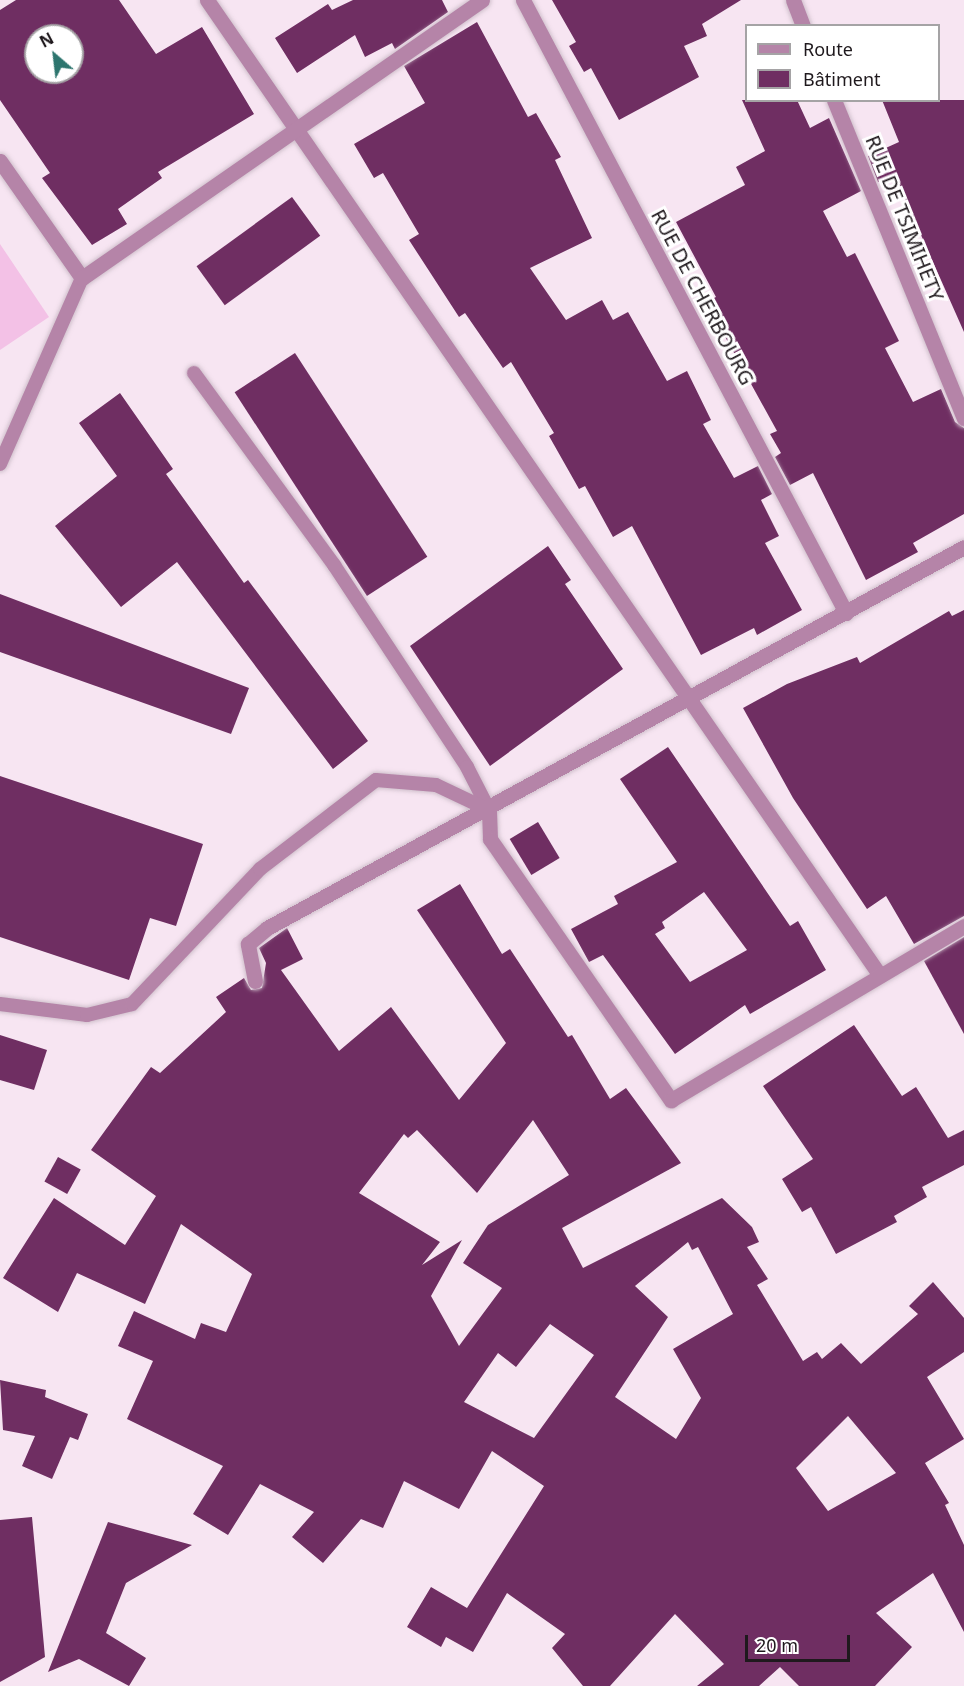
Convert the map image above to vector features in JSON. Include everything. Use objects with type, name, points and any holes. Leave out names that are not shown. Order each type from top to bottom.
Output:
[{"type":"street","points":[[207,0],[879,974]]},
{"type":"street","points":[[0,161],[82,278],[482,0]]},
{"type":"street","name":"RUE DE CHERBOURG","points":[[524,0],[846,613]]},
{"type":"street","points":[[793,0],[802,24]]},
{"type":"street","name":"RUE DE TSIMIHETY","points":[[835,102],[964,418]]},
{"type":"street","points":[[255,981],[248,944],[267,928],[489,810],[964,547]]},
{"type":"street","points":[[489,810],[490,838],[671,1100],[879,974],[964,926]]},
{"type":"lane","points":[[0,464],[82,278]]},
{"type":"lane","points":[[194,373],[340,575],[489,810]]},
{"type":"lane","points":[[0,1004],[87,1015],[132,1004],[260,869],[376,780],[436,784],[489,810]]},
{"type":"shaded area","points":[[0,244],[49,317],[0,350]]},
{"type":"building","points":[[16,0],[119,0],[156,54],[202,27],[254,114],[158,172],[162,178],[118,209],[127,224],[92,245],[42,178],[50,173],[0,100],[0,10]]},
{"type":"building","points":[[353,0],[442,0],[448,12],[395,49],[392,43],[365,57],[355,35],[297,73],[275,38],[328,4],[332,10]]},
{"type":"building","points":[[552,0],[741,0],[702,24],[707,36],[684,46],[699,77],[619,120],[591,68],[584,72],[569,46],[576,42]]},
{"type":"building","points":[[477,22],[528,117],[536,113],[561,157],[555,160],[592,238],[530,268],[566,320],[602,300],[613,320],[628,312],[667,381],[687,371],[711,420],[703,424],[734,478],[758,466],[772,494],[761,500],[779,536],[765,543],[802,610],[757,635],[754,628],[701,655],[632,526],[613,537],[585,486],[579,489],[549,436],[554,433],[511,362],[503,368],[465,313],[459,317],[409,240],[419,234],[383,173],[374,178],[354,144],[425,103],[404,66]]},
{"type":"building","points":[[742,100],[745,102],[798,102],[810,128],[829,118],[861,191],[823,211],[847,257],[855,253],[899,341],[885,348],[913,402],[941,389],[955,422],[964,428],[964,514],[913,543],[918,552],[866,580],[813,473],[790,485],[775,457],[781,453],[770,434],[777,431],[706,302],[716,297],[676,222],[745,185],[736,167],[765,151]]},
{"type":"building","points":[[964,100],[964,332],[894,174],[878,182],[868,156],[899,142],[883,102]]},
{"type":"building","points":[[292,197],[320,236],[225,305],[197,266]]},
{"type":"building","points":[[295,353],[427,557],[367,596],[235,392]]},
{"type":"building","points":[[120,393],[173,469],[166,474],[244,583],[248,580],[368,741],[333,769],[177,562],[121,607],[55,526],[117,476],[79,423]]},
{"type":"building","points":[[548,546],[571,580],[565,584],[623,669],[490,766],[410,646]]},
{"type":"building","points":[[0,594],[249,688],[231,734],[0,652]]},
{"type":"building","points":[[964,610],[964,916],[914,944],[886,896],[867,909],[793,798],[743,708],[787,684],[857,657],[860,663],[949,611],[952,616]]},
{"type":"building","points":[[668,747],[790,926],[798,921],[826,970],[750,1014],[745,1005],[675,1054],[603,955],[589,962],[571,929],[618,904],[614,896],[677,862],[620,779]],"holes":[[[704,892],[747,950],[690,982],[655,934],[665,928],[662,922]]]},
{"type":"building","points":[[0,776],[203,844],[176,926],[150,918],[129,980],[0,937]]},
{"type":"building","points":[[538,822],[560,858],[531,875],[510,839]]},
{"type":"building","points":[[460,884],[502,954],[510,949],[568,1037],[572,1035],[610,1099],[626,1088],[681,1163],[562,1228],[583,1268],[722,1198],[752,1227],[759,1242],[747,1247],[768,1279],[757,1285],[803,1361],[817,1352],[822,1359],[841,1343],[861,1364],[918,1314],[909,1306],[933,1282],[964,1318],[964,1352],[927,1377],[964,1439],[925,1463],[949,1503],[945,1505],[964,1545],[964,1632],[933,1573],[876,1613],[912,1647],[875,1686],[799,1686],[780,1667],[759,1686],[697,1686],[724,1664],[675,1614],[610,1686],[583,1686],[552,1648],[565,1634],[507,1593],[473,1652],[446,1637],[441,1647],[407,1627],[431,1587],[467,1608],[544,1486],[492,1451],[459,1509],[404,1481],[383,1528],[361,1519],[323,1563],[292,1537],[314,1512],[260,1484],[228,1535],[193,1514],[223,1466],[127,1419],[153,1361],[118,1346],[134,1311],[195,1339],[201,1323],[226,1332],[252,1274],[181,1224],[145,1304],[77,1273],[58,1312],[3,1278],[54,1198],[125,1245],[156,1196],[91,1150],[151,1067],[160,1073],[226,1012],[216,997],[244,978],[251,990],[262,988],[266,963],[259,948],[287,928],[303,959],[281,970],[339,1051],[391,1007],[459,1100],[506,1043],[417,910]],"holes":[[[533,1120],[569,1175],[488,1225],[463,1263],[502,1288],[459,1346],[431,1296],[462,1240],[422,1265],[440,1242],[359,1193],[404,1134],[408,1138],[417,1130],[477,1193]],[[688,1242],[692,1250],[698,1247],[733,1314],[673,1349],[701,1398],[676,1439],[615,1397],[668,1317],[635,1286]],[[550,1324],[594,1355],[534,1438],[464,1402],[498,1353],[516,1367]],[[848,1416],[896,1473],[828,1511],[796,1468]]]},
{"type":"building","points":[[964,937],[964,1034],[924,961]]},
{"type":"building","points":[[854,1025],[902,1096],[916,1087],[948,1138],[964,1130],[964,1165],[922,1187],[927,1197],[894,1216],[897,1222],[836,1254],[811,1207],[802,1212],[782,1179],[813,1159],[763,1086]]},
{"type":"building","points":[[0,1035],[47,1050],[34,1090],[0,1080]]},
{"type":"building","points":[[58,1157],[81,1170],[67,1194],[44,1181]]},
{"type":"building","points":[[0,1380],[46,1390],[45,1397],[88,1414],[78,1440],[70,1437],[52,1479],[22,1466],[35,1436],[3,1430]]},
{"type":"building","points":[[32,1517],[45,1657],[0,1682],[0,1520]]},
{"type":"building","points":[[108,1522],[192,1545],[126,1583],[106,1633],[146,1658],[129,1686],[79,1659],[48,1672]]}]
